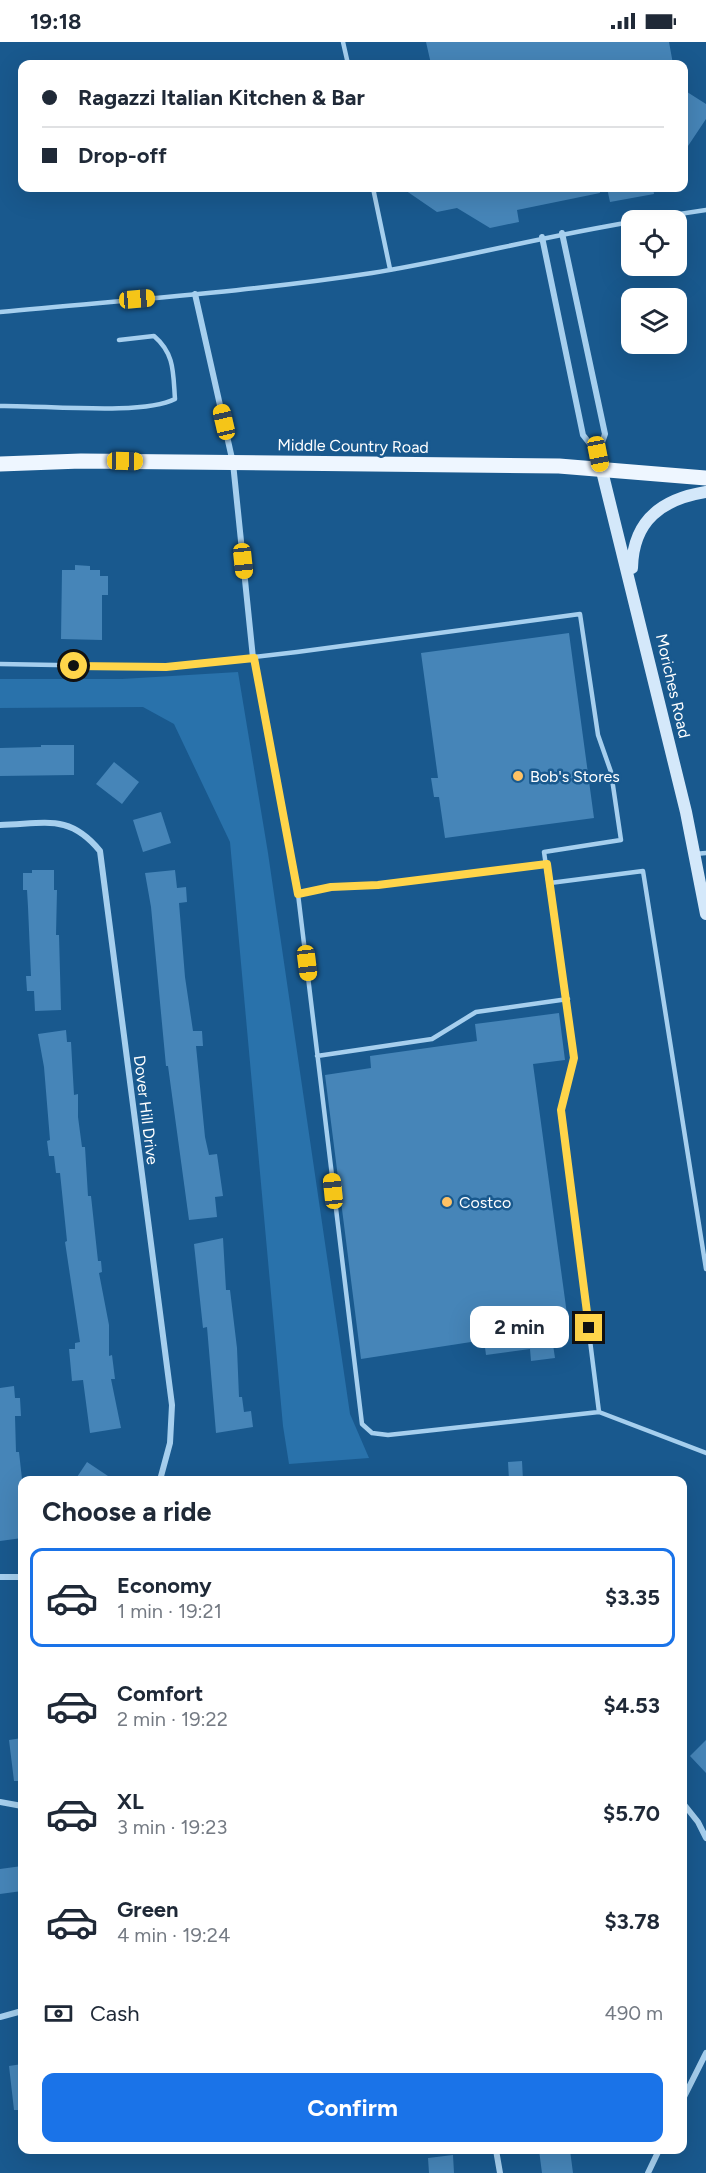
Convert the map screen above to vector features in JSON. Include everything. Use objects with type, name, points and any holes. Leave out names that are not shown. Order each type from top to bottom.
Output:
[{"type":"main road","name":"Middle Country Road","points":[[0,464],[81,461],[233,463],[600,461],[706,478]]},
{"type":"street","points":[[562,233],[605,434],[600,461]]},
{"type":"street","points":[[542,237],[583,435],[600,461]]},
{"type":"street","points":[[195,294],[233,463],[254,658]]},
{"type":"street","name":"Moriches Road","points":[[600,461],[702,852],[706,914]]},
{"type":"street","points":[[631,582],[632,553],[648,519],[661,507],[680,496],[706,492]]},
{"type":"street","name":"Dover Hill Drive","points":[[0,825],[65,823],[86,833],[100,851],[172,1405],[170,1443],[161,1476]]},
{"type":"street","points":[[0,1577],[18,1577]]},
{"type":"street","points":[[0,1802],[18,1805]]},
{"type":"street","points":[[687,1808],[698,1822],[706,1838]]},
{"type":"street","points":[[0,2017],[18,2012]]},
{"type":"street","points":[[687,2092],[706,2053]]},
{"type":"street","points":[[497,2154],[500,2173]]},
{"type":"street","points":[[648,2173],[657,2154]]},
{"type":"lane","points":[[343,42],[347,60]]},
{"type":"lane","points":[[374,192],[390,269]]},
{"type":"lane","points":[[687,213],[706,210]]},
{"type":"lane","points":[[0,312],[195,294],[390,269],[562,233],[621,224]]},
{"type":"lane","points":[[0,406],[131,408],[162,406],[175,399],[173,370],[167,347],[154,336],[119,340]]},
{"type":"lane","points":[[0,664],[166,667],[254,658],[580,614],[598,735],[611,772],[621,840],[544,852],[568,999],[574,1058],[561,1110],[599,1412]]},
{"type":"lane","points":[[254,658],[298,894],[362,1424],[372,1433],[388,1435],[599,1412],[706,1453]]},
{"type":"lane","points":[[298,894],[331,887],[378,885],[547,864]]},
{"type":"lane","points":[[549,883],[644,871],[706,1269]]},
{"type":"lane","points":[[317,1056],[432,1039],[476,1012],[568,999]]},
{"type":"shaded area","points":[[238,672],[268,853],[350,1414],[369,1458],[289,1464],[283,1426],[230,842],[174,724],[143,707],[0,708],[0,679],[122,679]]},
{"type":"building","points":[[426,42],[669,42],[672,60],[430,60]]},
{"type":"building","points":[[688,93],[706,104],[706,119],[688,146]]},
{"type":"building","points":[[408,192],[600,193],[517,210],[519,222],[490,228],[457,208],[437,212]]},
{"type":"building","points":[[608,192],[654,192],[654,194],[610,202]]},
{"type":"building","points":[[75,565],[90,566],[90,570],[100,570],[100,576],[108,576],[108,595],[102,595],[102,640],[61,639],[62,570],[75,570]]},
{"type":"building","points":[[569,633],[594,818],[445,838],[439,797],[434,797],[431,778],[438,778],[421,653]]},
{"type":"building","points":[[41,745],[74,745],[74,775],[0,776],[0,748],[41,747]]},
{"type":"building","points":[[114,762],[139,782],[122,804],[96,784]]},
{"type":"building","points":[[161,812],[171,843],[143,852],[133,820]]},
{"type":"building","points":[[32,870],[54,870],[54,890],[57,890],[56,935],[59,935],[61,1010],[35,1011],[34,991],[27,991],[26,976],[31,976],[27,890],[23,890],[23,873],[32,873]]},
{"type":"building","points":[[175,870],[177,888],[186,887],[187,902],[179,903],[185,977],[193,1031],[202,1031],[203,1046],[196,1046],[205,1137],[209,1155],[217,1154],[223,1196],[215,1197],[217,1217],[189,1220],[168,1066],[166,1066],[151,907],[145,873]]},
{"type":"building","name":"Costco","points":[[559,1013],[565,1060],[533,1064],[569,1329],[551,1331],[555,1358],[531,1361],[530,1349],[486,1355],[484,1340],[361,1359],[325,1075],[371,1068],[370,1056],[477,1041],[475,1024]]},
{"type":"building","points":[[66,1030],[67,1042],[71,1042],[74,1095],[78,1094],[78,1117],[82,1147],[85,1147],[88,1196],[91,1196],[98,1261],[101,1261],[102,1272],[99,1273],[109,1325],[109,1356],[112,1355],[115,1379],[111,1379],[121,1428],[90,1433],[83,1380],[72,1381],[69,1349],[75,1349],[75,1343],[80,1342],[65,1242],[67,1241],[60,1173],[56,1173],[54,1156],[49,1156],[47,1141],[50,1140],[44,1067],[38,1034]]},
{"type":"building","points":[[223,1238],[226,1290],[230,1290],[237,1348],[239,1397],[242,1397],[244,1412],[251,1411],[253,1427],[216,1433],[207,1327],[203,1328],[194,1244]]},
{"type":"building","points":[[14,1386],[15,1398],[20,1398],[21,1416],[15,1416],[16,1452],[19,1452],[22,1476],[18,1476],[18,1539],[0,1541],[0,1388]]},
{"type":"building","points":[[522,1461],[523,1476],[509,1476],[508,1462]]},
{"type":"building","points":[[87,1462],[108,1476],[78,1476]]},
{"type":"building","points":[[18,1739],[18,1781],[14,1781],[9,1740]]},
{"type":"building","points":[[706,1740],[706,1773],[690,1756]]},
{"type":"building","points":[[18,1867],[18,1892],[0,1894],[0,1869]]},
{"type":"building","points":[[18,2065],[18,2110],[14,2110],[9,2066]]},
{"type":"building","points":[[540,2154],[571,2154],[573,2173],[542,2173]]},
{"type":"building","points":[[453,2155],[454,2173],[429,2173],[428,2158]]},
{"type":"place","name":"Bob's Stores","points":[[518,776]]},
{"type":"place","name":"Costco","points":[[447,1202]]},
{"type":"route","points":[[74,666],[166,667],[254,658],[298,894],[331,887],[378,885],[547,864],[568,999],[574,1058],[561,1110],[589,1328]]}]
